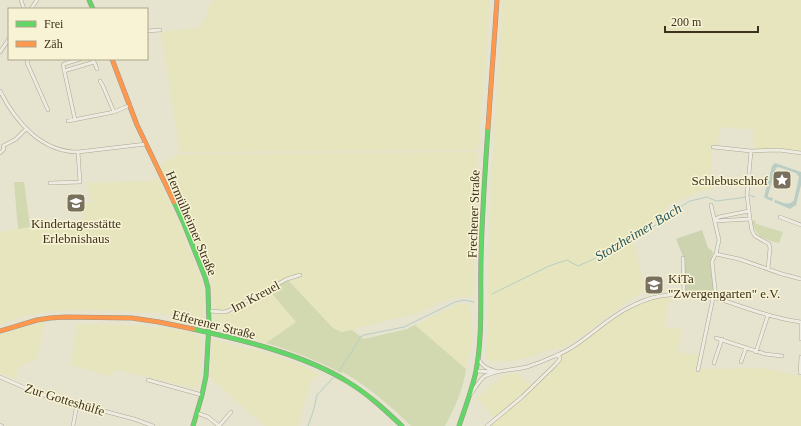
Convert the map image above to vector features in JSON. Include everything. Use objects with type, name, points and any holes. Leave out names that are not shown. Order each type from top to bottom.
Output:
[{"type":"street","name":"Frechener Straße","points":[[460,426],[476,372],[481,326],[481,253],[484,184],[497,0]]},
{"type":"street","points":[[148,31],[160,30]]},
{"type":"street","points":[[0,52],[8,40]]},
{"type":"street","points":[[28,60],[27,63],[48,110]]},
{"type":"street","points":[[75,120],[63,66],[64,64],[77,60]]},
{"type":"street","name":"Hermülheimer Straße","points":[[112,60],[137,125],[182,220],[208,288],[209,312],[206,376],[193,426]]},
{"type":"street","points":[[64,71],[93,61],[97,69]]},
{"type":"street","points":[[100,81],[114,112]]},
{"type":"street","points":[[0,91],[11,110],[26,129],[57,149],[69,152],[78,152],[146,144]]},
{"type":"street","points":[[68,120],[114,112],[130,105]]},
{"type":"street","points":[[0,153],[4,150],[2,145],[16,139],[26,129]]},
{"type":"street","points":[[713,147],[751,151],[779,150],[801,153]]},
{"type":"street","points":[[751,151],[747,190],[750,220],[752,231],[755,236],[769,244],[768,269]]},
{"type":"street","points":[[50,183],[80,182],[78,152]]},
{"type":"street","points":[[698,370],[714,298],[712,262],[716,254],[719,240],[711,205]]},
{"type":"street","points":[[715,220],[719,217],[749,211]]},
{"type":"street","points":[[780,217],[801,225]]},
{"type":"street","points":[[715,220],[750,220]]},
{"type":"street","points":[[716,254],[738,259],[801,279]]},
{"type":"street","points":[[683,258],[684,294]]},
{"type":"street","name":"Im Kreuel","points":[[209,312],[228,311],[287,279],[300,275]]},
{"type":"street","points":[[469,397],[484,377],[499,372],[527,367],[559,355],[575,346],[610,319],[633,305],[655,297],[669,294],[699,295],[714,298],[781,319],[801,322],[801,339]]},
{"type":"street","points":[[756,352],[768,315]]},
{"type":"street","name":"Efferener Straße","points":[[0,331],[35,320],[67,317],[138,319],[166,322],[277,351],[327,370],[353,384],[402,426]]},
{"type":"street","points":[[716,338],[756,352],[782,356]]},
{"type":"street","points":[[714,363],[722,340]]},
{"type":"street","points":[[741,362],[746,348]]},
{"type":"street","points":[[487,426],[522,397],[556,364],[560,359],[559,355]]},
{"type":"street","points":[[800,373],[801,357]]},
{"type":"street","points":[[478,358],[484,367],[499,372]]},
{"type":"street","points":[[476,372],[499,372]]},
{"type":"street","name":"Zur Gotteshülfe","points":[[0,377],[39,394],[134,419],[153,426]]},
{"type":"street","points":[[148,380],[202,395]]},
{"type":"street","points":[[72,426],[77,404]]},
{"type":"street","points":[[197,413],[208,417],[219,426],[232,412]]},
{"type":"shaded area","points":[[213,0],[489,0],[478,150],[180,152],[161,32],[201,27]]},
{"type":"shaded area","points":[[503,0],[801,0],[801,151],[757,149],[753,147],[754,130],[720,127],[716,148],[712,149],[711,190],[701,191],[667,206],[655,221],[631,232],[645,291],[634,297],[576,340],[561,348],[555,348],[519,360],[494,362],[488,360],[486,357],[488,337],[488,264],[494,130]]},
{"type":"shaded area","points":[[478,152],[474,232],[474,297],[459,297],[441,302],[417,313],[342,332],[333,328],[288,280],[268,289],[296,322],[266,343],[216,327],[213,322],[214,313],[211,280],[185,219],[160,168],[161,164],[181,154]]},
{"type":"shaded area","points":[[775,163],[801,172],[801,185],[796,205],[790,209],[774,202],[775,200],[788,204],[794,200],[799,177],[796,173],[778,167],[776,168],[768,195],[768,197],[773,198],[772,201],[764,197],[772,166]]},
{"type":"shaded area","points":[[157,178],[178,220],[199,274],[203,292],[204,309],[202,322],[174,315],[87,310],[54,311],[35,314],[24,316],[0,325],[0,232],[83,219],[81,204],[92,202],[87,183],[149,181]]},
{"type":"shaded area","points":[[670,295],[664,327],[682,329],[677,352],[700,355],[698,369],[760,368],[801,376],[801,426],[491,426],[497,421],[477,398],[504,375],[517,373],[531,386],[561,354],[625,309],[649,300]]},
{"type":"shaded area","points":[[457,304],[470,304],[469,309],[472,317],[472,339],[466,369],[415,325]]},
{"type":"shaded area","points":[[44,322],[37,359],[19,366],[15,379],[0,373],[0,335]]},
{"type":"shaded area","points":[[77,324],[137,325],[158,328],[158,326],[196,334],[202,340],[198,389],[117,370],[107,376],[71,365]]},
{"type":"shaded area","points":[[212,339],[275,355],[308,368],[320,375],[310,382],[298,426],[265,426],[210,378]]},
{"type":"green space","points":[[14,182],[24,182],[30,227],[18,229]]},
{"type":"green space","points":[[755,220],[756,224],[783,232],[779,243],[761,237],[754,227],[752,221]]},
{"type":"green space","points":[[702,230],[708,248],[713,253],[710,262],[713,284],[713,291],[711,294],[686,291],[684,259],[676,239]]},
{"type":"green space","points":[[288,280],[333,328],[342,332],[352,330],[364,339],[407,329],[415,325],[466,369],[458,398],[445,426],[411,426],[378,397],[343,372],[341,373],[304,356],[266,343],[296,322],[269,290]]},
{"type":"waterway","name":"Stotzheimer Bach","points":[[749,195],[755,197]]},
{"type":"waterway","name":"Stotzheimer Bach","points":[[492,294],[549,266],[567,260],[578,266],[609,252],[631,236],[656,225],[665,216],[690,201],[707,197],[716,201],[745,197]]},
{"type":"waterway","name":"Stotzheimer Bach","points":[[339,371],[360,337],[404,327],[455,302],[464,300],[474,302]]},
{"type":"waterway","name":"Stotzheimer Bach","points":[[308,426],[317,395],[333,378]]},
{"type":"traffic: fast","points":[[89,0],[93,8]]},
{"type":"traffic: fast","points":[[459,426],[476,371],[480,343],[482,226],[488,128]]},
{"type":"traffic: fast","points":[[174,202],[205,277],[208,288],[209,325],[206,376],[193,426]]},
{"type":"traffic: fast","points":[[193,329],[253,343],[293,356],[331,372],[376,402],[402,426]]},
{"type":"traffic: slow","points":[[488,128],[497,0]]},
{"type":"traffic: slow","points":[[112,60],[137,125],[174,202]]},
{"type":"traffic: slow","points":[[0,331],[37,320],[66,317],[132,318],[193,329]]},
{"type":"place","name":"Schlebuschhof","points":[[782,180]]},
{"type":"place","name":"Kindertagesstätte Erlebnishaus","points":[[76,203]]},
{"type":"place","name":"KiTa \"Zwergengarten\" e.V.","points":[[654,285]]}]
